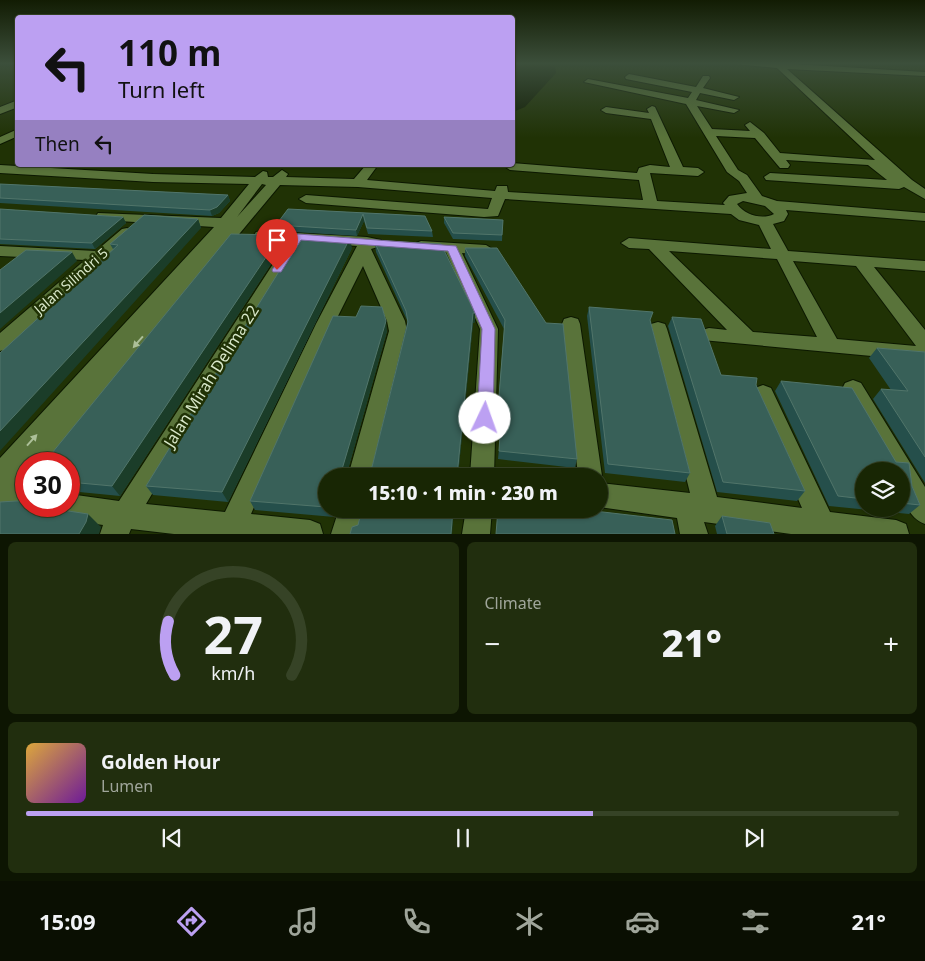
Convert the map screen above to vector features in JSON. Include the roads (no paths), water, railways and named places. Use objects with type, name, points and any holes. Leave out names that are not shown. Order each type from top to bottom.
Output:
[{"type":"street","points":[[618,88],[734,110]]},
{"type":"street","points":[[686,88],[734,97]]},
{"type":"street","points":[[803,88],[907,183],[925,195]]},
{"type":"street","points":[[690,102],[697,90]]},
{"type":"street","points":[[690,102],[733,172],[730,178],[741,202],[752,219],[764,221],[779,218],[778,210]]},
{"type":"street","points":[[0,111],[15,104]]},
{"type":"street","points":[[606,110],[654,113],[678,171]]},
{"type":"street","points":[[750,125],[795,179]]},
{"type":"street","points":[[710,132],[760,135]]},
{"type":"street","points":[[0,141],[15,134]]},
{"type":"street","points":[[770,178],[899,184],[877,165],[870,162],[777,156]]},
{"type":"street","points":[[0,161],[15,165]]},
{"type":"street","points":[[515,166],[644,177]]},
{"type":"street","points":[[0,170],[15,167]]},
{"type":"street","points":[[29,167],[152,178],[370,175],[501,192],[650,201],[741,202],[778,210],[925,226]]},
{"type":"street","points":[[114,167],[271,176]]},
{"type":"street","points":[[650,201],[643,171],[698,172]]},
{"type":"street","points":[[8,494],[224,230],[271,176]]},
{"type":"street","points":[[306,199],[493,213],[501,192]]},
{"type":"street","points":[[778,210],[925,217]]},
{"type":"street","points":[[85,215],[142,219],[366,246],[400,245],[496,250]]},
{"type":"street","name":"Jalan Silindri 5","points":[[0,344],[142,219]]},
{"type":"street","points":[[764,221],[830,344]]},
{"type":"street","points":[[44,452],[224,230]]},
{"type":"street","name":"Jalan Mirah Delima 22","points":[[118,524],[298,237]]},
{"type":"street","points":[[629,243],[925,266]]},
{"type":"street","points":[[654,245],[747,338]]},
{"type":"street","points":[[362,468],[398,331],[396,321],[366,246]]},
{"type":"street","points":[[232,526],[325,324],[366,246]]},
{"type":"street","points":[[452,248],[489,329],[482,468]]},
{"type":"street","points":[[0,251],[99,256]]},
{"type":"street","points":[[7,268],[28,253]]},
{"type":"street","points":[[861,261],[925,344]]},
{"type":"street","points":[[570,324],[589,468]]},
{"type":"street","points":[[658,329],[697,507],[694,534]]},
{"type":"street","points":[[709,334],[925,354]]},
{"type":"street","points":[[853,389],[925,511]]},
{"type":"street","points":[[764,394],[822,524]]},
{"type":"street","points":[[608,496],[896,534]]},
{"type":"street","points":[[80,512],[118,524],[232,526],[310,534]]},
{"type":"street","points":[[345,534],[349,518]]},
{"type":"street","points":[[476,534],[478,518]]}]
